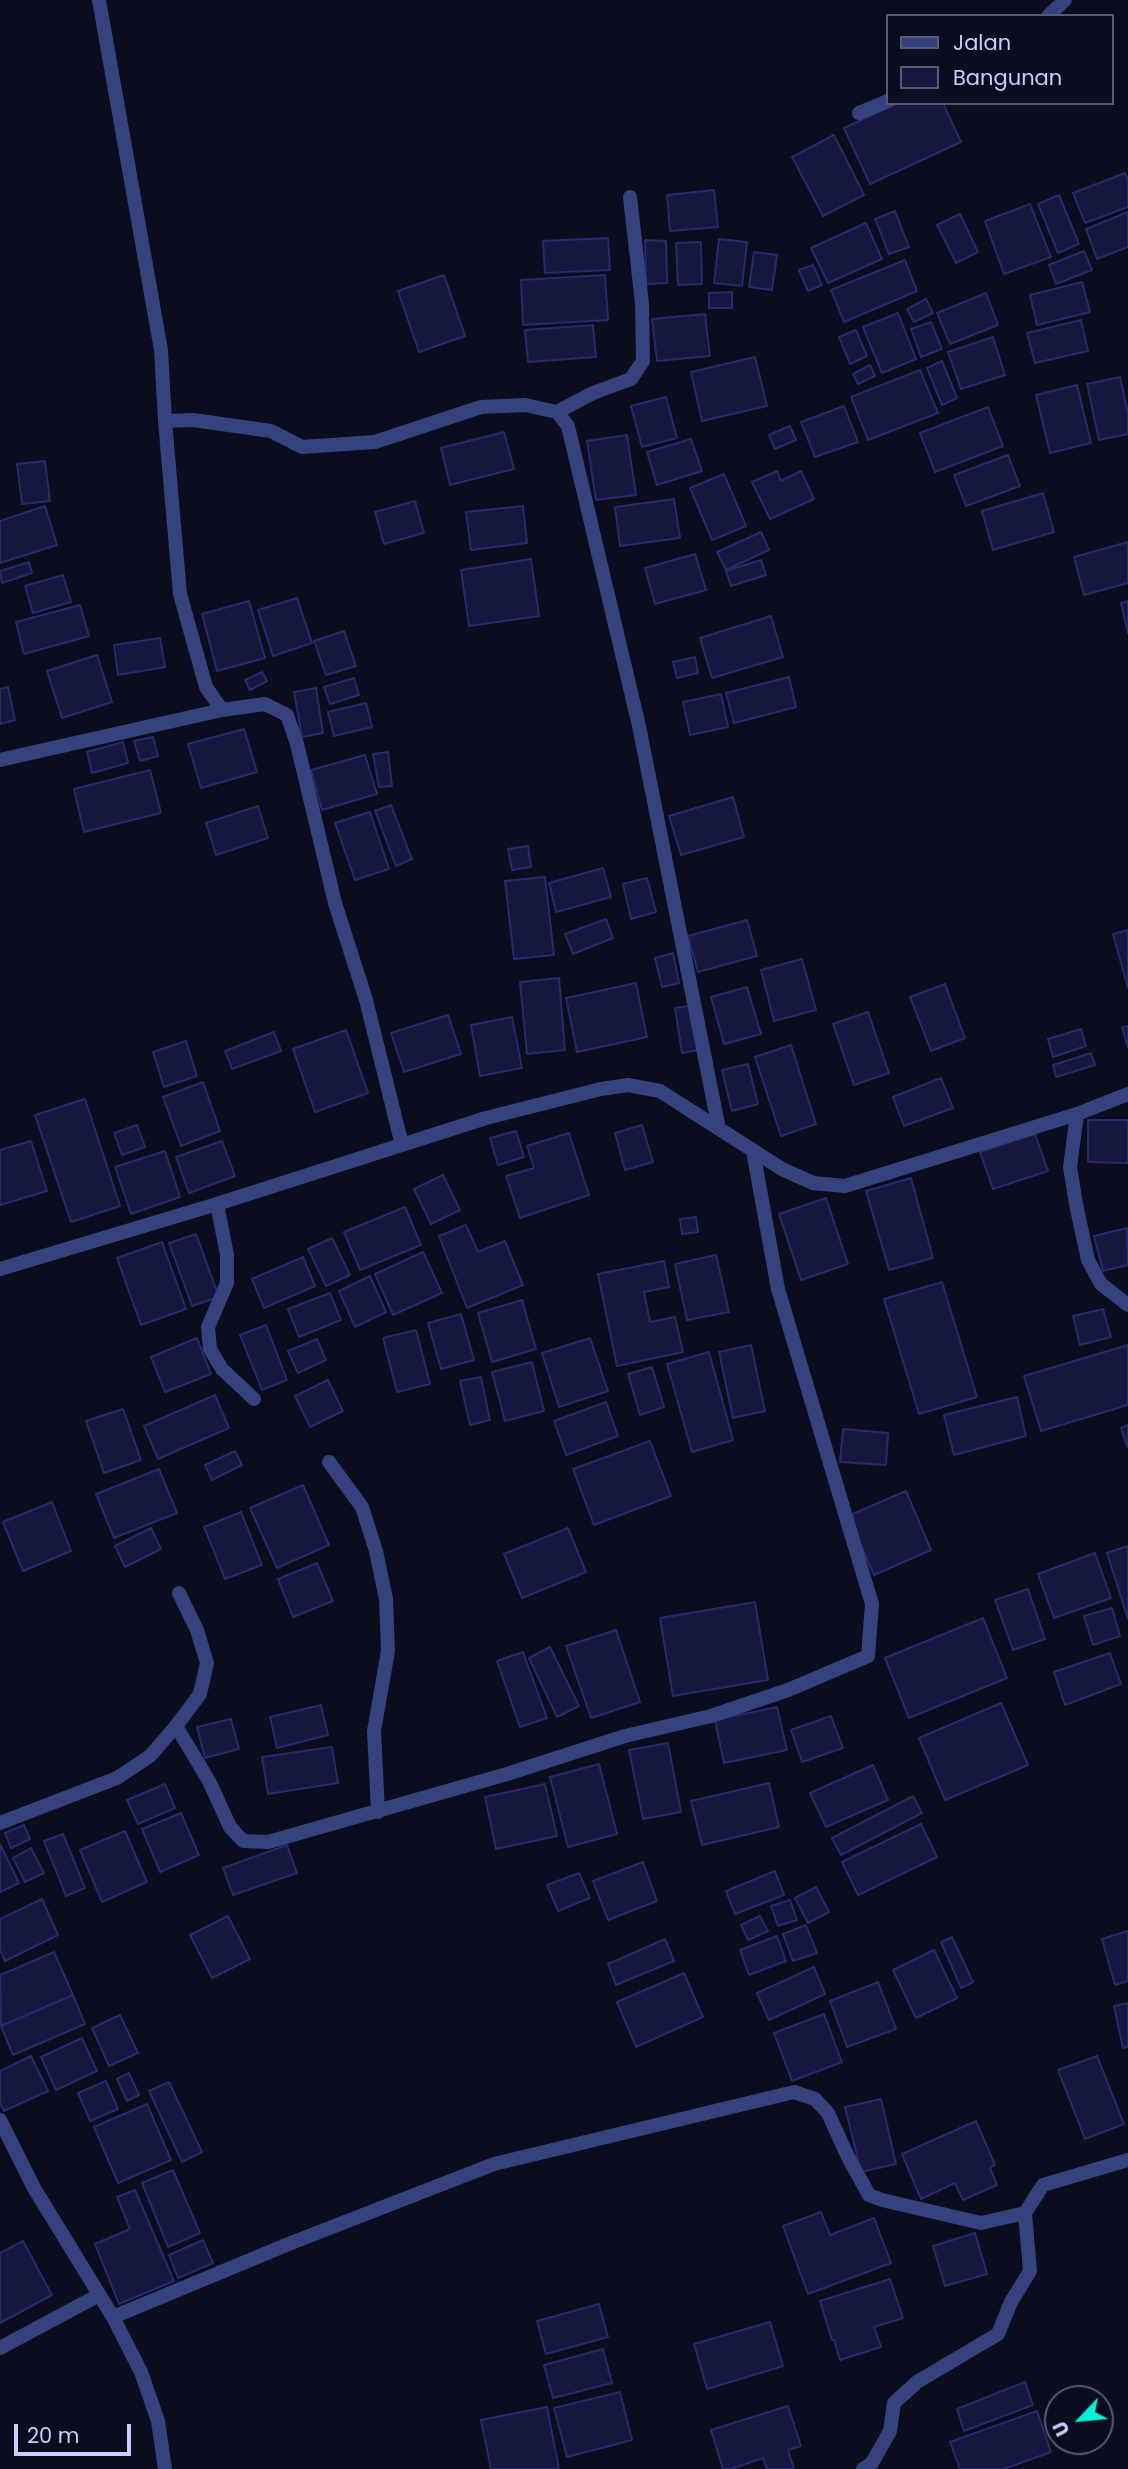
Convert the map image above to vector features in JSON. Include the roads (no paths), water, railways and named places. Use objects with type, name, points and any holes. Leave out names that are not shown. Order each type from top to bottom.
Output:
[{"type":"street","points":[[99,0],[161,350],[180,594],[206,687],[222,710]]},
{"type":"street","points":[[1050,14],[1065,0]]},
{"type":"street","points":[[859,113],[886,102]]},
{"type":"street","points":[[557,412],[593,393],[631,379],[643,361],[642,303],[630,197]]},
{"type":"street","points":[[165,421],[194,419],[271,431],[303,447],[375,442],[481,407],[525,405],[557,412],[568,426],[639,726],[719,1129]]},
{"type":"street","points":[[0,760],[222,710],[265,704],[287,715],[297,744],[335,903],[366,1000],[402,1145]]},
{"type":"street","points":[[0,1269],[217,1204],[486,1118],[601,1089],[628,1085],[660,1091],[782,1169],[813,1184],[845,1186],[1077,1114],[1128,1094]]},
{"type":"street","points":[[1077,1114],[1070,1167],[1088,1260],[1101,1284],[1128,1304]]},
{"type":"street","points":[[176,1726],[209,1781],[230,1827],[243,1841],[268,1842],[378,1812],[625,1737],[711,1716],[789,1690],[868,1656],[872,1604],[778,1289],[753,1151]]},
{"type":"street","points":[[217,1204],[227,1255],[227,1283],[208,1328],[210,1349],[222,1369],[254,1399]]},
{"type":"street","points":[[329,1462],[362,1507],[376,1551],[386,1599],[388,1651],[374,1731],[378,1812]]},
{"type":"street","points":[[0,1823],[117,1778],[150,1756],[176,1726],[200,1694],[207,1662],[197,1630],[178,1593]]},
{"type":"street","points":[[113,2317],[291,2242],[494,2164],[794,2092],[815,2099],[828,2113],[869,2195],[981,2223],[1025,2213]]},
{"type":"street","points":[[0,2120],[34,2188],[113,2317],[141,2372],[158,2421],[165,2469]]},
{"type":"street","points":[[863,2469],[872,2463],[890,2431],[894,2403],[917,2382],[998,2334],[1030,2271],[1025,2213],[1043,2185],[1128,2160]]},
{"type":"street","points":[[0,2348],[99,2295]]}]
